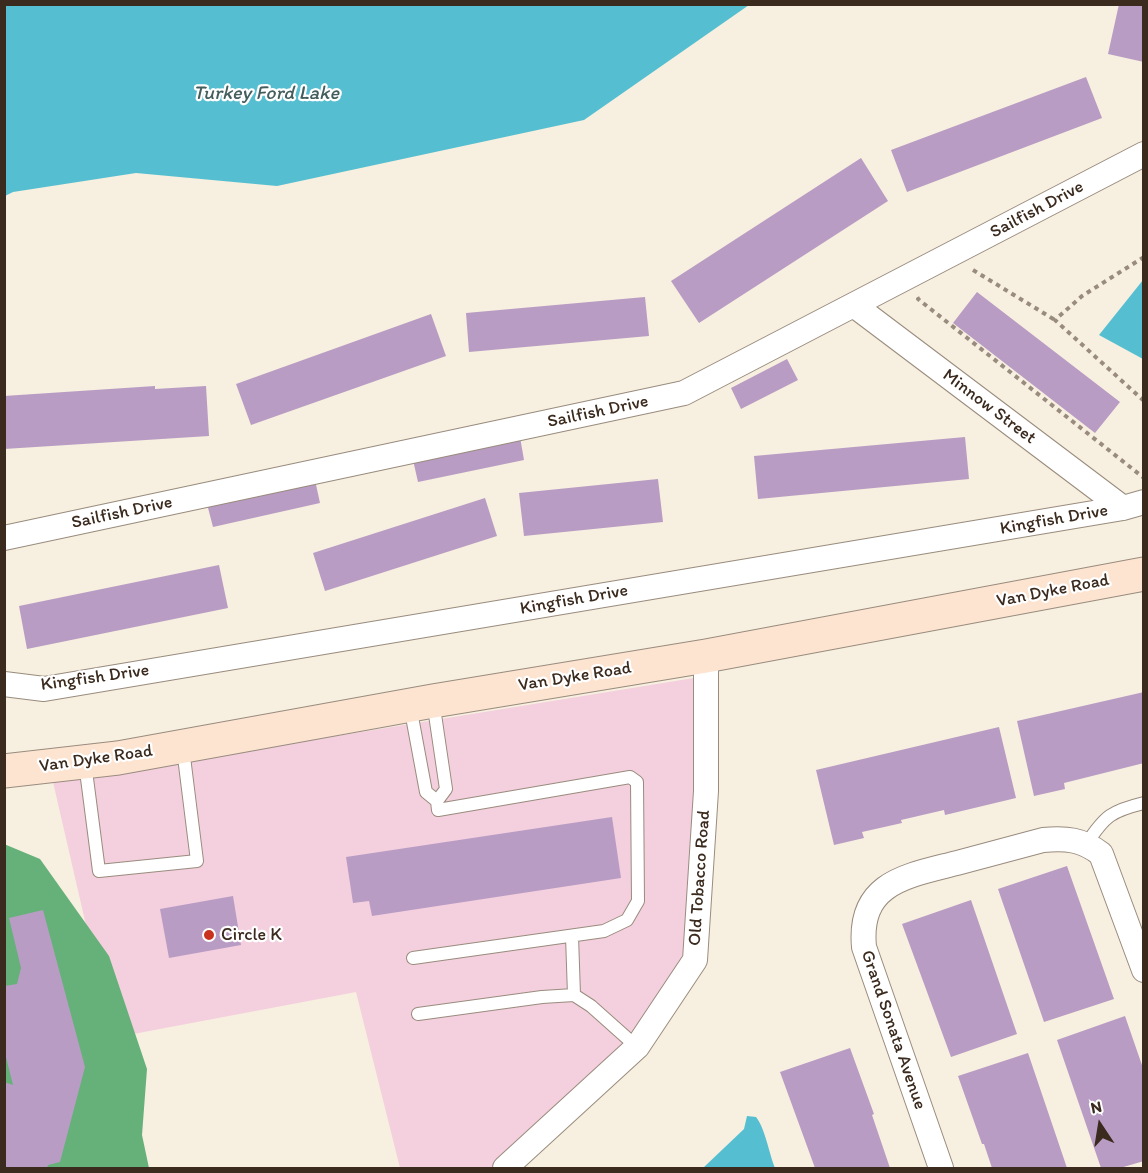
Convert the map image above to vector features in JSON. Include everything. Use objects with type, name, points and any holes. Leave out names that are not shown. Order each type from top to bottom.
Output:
[{"type":"main road","name":"Van Dyke Road","points":[[4,771],[183,747],[421,703],[706,656],[1143,574]]},
{"type":"street","name":"Sailfish Drive","points":[[4,538],[684,393],[855,306],[1143,154]]},
{"type":"street","name":"Minnow Street","points":[[855,306],[1133,505]]},
{"type":"street","name":"Kingfish Drive","points":[[4,684],[44,689],[1133,505]]},
{"type":"street","name":"Old Tobacco Road","points":[[505,1168],[637,1047],[695,960],[706,791],[706,656]]},
{"type":"street","name":"Grand Sonata Avenue","points":[[941,1168],[864,947],[862,927],[867,910],[878,894],[902,877],[1043,840],[1063,838],[1087,843]]},
{"type":"street","points":[[1087,843],[1101,854],[1143,969]]},
{"type":"lane","points":[[421,703],[426,792],[437,801]]},
{"type":"lane","points":[[413,958],[604,931],[627,920],[638,901],[637,782],[630,777],[438,810],[437,801],[446,789],[421,703]]},
{"type":"lane","points":[[84,762],[99,871],[197,861],[183,747]]},
{"type":"lane","points":[[1087,843],[1105,817],[1119,809],[1143,803]]},
{"type":"lane","points":[[572,936],[574,995]]},
{"type":"lane","points":[[418,1014],[542,997],[574,995],[591,1006],[637,1047]]},
{"type":"path","points":[[1055,320],[1082,296],[1143,257]]},
{"type":"path","points":[[978,261],[968,267],[1055,320],[1143,400]]},
{"type":"path","points":[[928,293],[918,299],[1143,478]]},
{"type":"shaded area","points":[[700,677],[686,958],[626,1048],[496,1168],[400,1168],[356,992],[112,1038],[53,782]]},
{"type":"green space","points":[[4,844],[40,859],[109,956],[147,1069],[142,1135],[149,1168],[5,1168]]},
{"type":"water","name":"Turkey Ford Lake","points":[[5,4],[749,5],[584,120],[277,186],[136,173],[13,192],[5,196]]},
{"type":"water","points":[[1143,280],[1143,359],[1099,335]]},
{"type":"water","points":[[747,1116],[756,1117],[759,1122],[775,1168],[703,1168],[744,1129]]},
{"type":"building","points":[[1119,4],[1144,4],[1144,62],[1108,54]]},
{"type":"building","points":[[1086,77],[1102,118],[907,192],[891,150]]},
{"type":"building","points":[[861,158],[888,201],[699,323],[671,281]]},
{"type":"building","points":[[977,292],[1120,402],[1095,433],[953,323]]},
{"type":"building","points":[[645,297],[649,336],[469,352],[466,313]]},
{"type":"building","points":[[431,314],[446,356],[251,425],[236,384]]},
{"type":"building","points":[[787,359],[798,380],[741,409],[731,388]]},
{"type":"building","points":[[155,386],[155,389],[206,386],[209,436],[4,449],[4,396]]},
{"type":"building","points":[[520,437],[524,460],[418,482],[413,460]]},
{"type":"building","points":[[965,437],[969,479],[758,499],[754,456]]},
{"type":"building","points":[[658,479],[663,522],[524,536],[519,493]]},
{"type":"building","points":[[315,480],[320,503],[213,527],[207,504]]},
{"type":"building","points":[[485,498],[497,536],[325,591],[313,553]]},
{"type":"building","points":[[219,565],[228,608],[27,649],[19,606]]},
{"type":"building","points":[[1144,692],[1144,763],[1064,783],[1065,789],[1034,796],[1017,721]]},
{"type":"building","points":[[999,727],[1016,798],[945,815],[944,810],[901,820],[902,823],[862,832],[864,838],[834,845],[816,770]]},
{"type":"building","points":[[612,817],[621,878],[372,916],[369,901],[353,903],[346,857]]},
{"type":"building","points":[[1067,866],[1114,999],[1044,1022],[998,889]]},
{"type":"building","points":[[233,896],[241,945],[169,958],[160,909]]},
{"type":"building","points":[[971,900],[1017,1034],[951,1057],[902,924]]},
{"type":"building","points":[[43,910],[85,1067],[60,1162],[48,1165],[47,1168],[4,1168],[4,1082],[13,1085],[4,1049],[4,986],[17,984],[21,968],[9,918]]},
{"type":"building","points":[[1125,1016],[1144,1071],[1144,1161],[1120,1168],[1101,1168],[1057,1040]]},
{"type":"building","points":[[850,1048],[874,1114],[872,1115],[890,1168],[815,1168],[780,1072]]},
{"type":"building","points":[[1028,1053],[1067,1168],[992,1168],[958,1076]]},
{"type":"place","name":"Circle K","points":[[209,935]]}]
